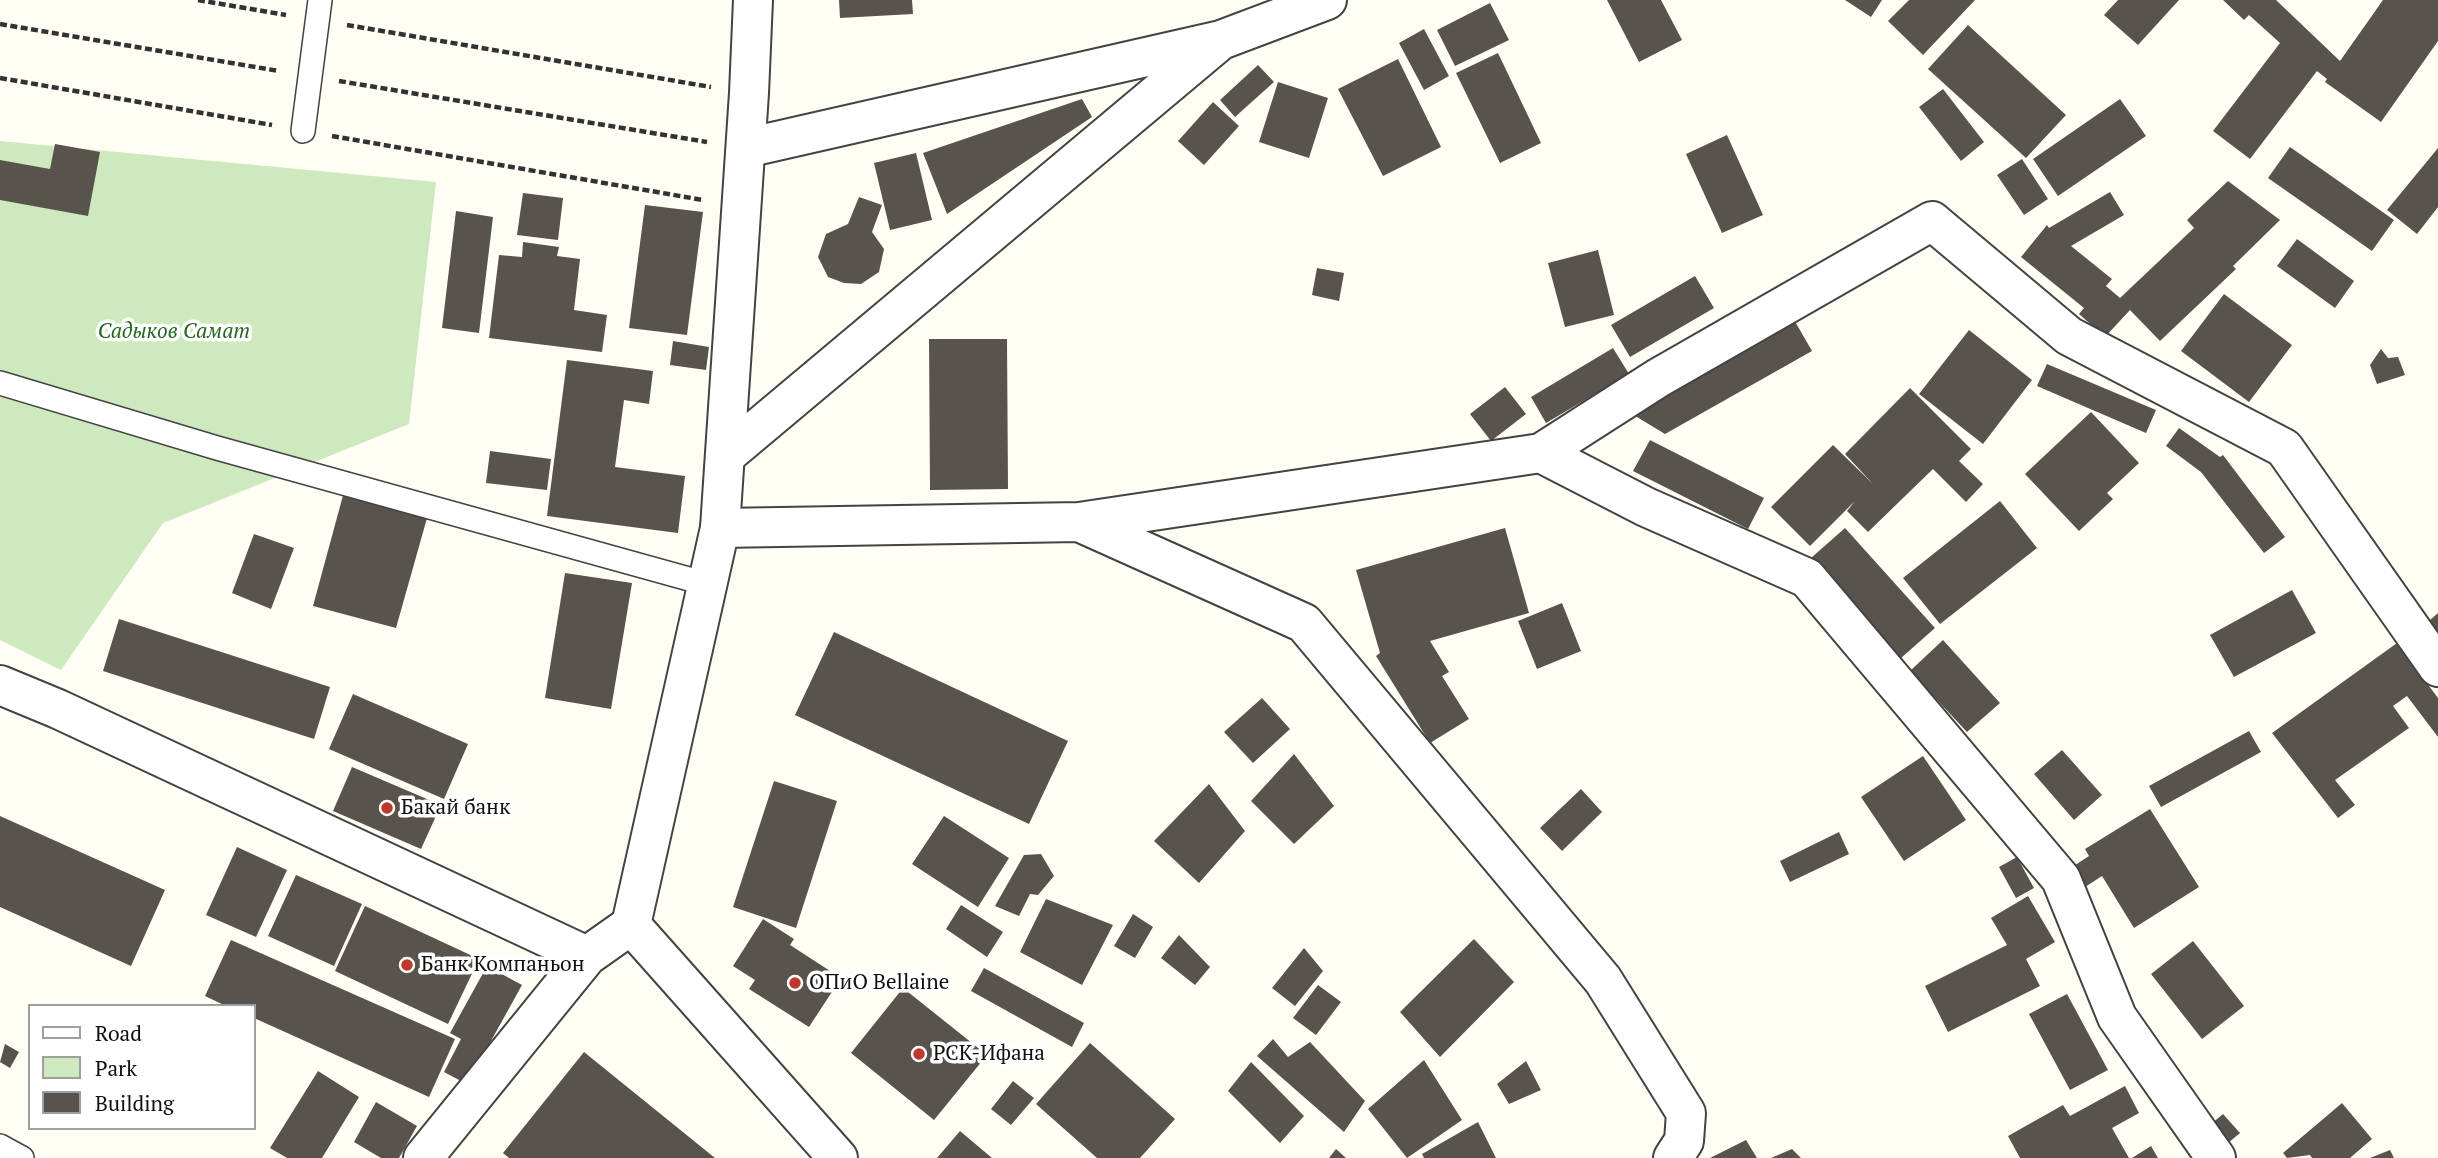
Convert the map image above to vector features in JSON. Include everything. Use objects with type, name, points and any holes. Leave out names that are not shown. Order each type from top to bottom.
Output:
[{"type":"street","points":[[423,1158],[587,956],[631,925],[720,527],[746,148],[753,0]]},
{"type":"street","points":[[746,148],[1220,40],[1326,0]]},
{"type":"street","points":[[725,456],[1220,40]]},
{"type":"street","points":[[720,527],[1079,522],[1541,453],[1658,378],[1931,221],[2069,336],[2284,448],[2438,667]]},
{"type":"street","points":[[1541,453],[1646,507],[1807,578],[2061,879],[2117,1017],[2216,1158]]},
{"type":"street","points":[[1079,522],[1304,623],[1603,980],[1686,1113],[1684,1141],[1673,1158]]},
{"type":"street","points":[[0,685],[58,709],[587,956]]},
{"type":"street","points":[[631,925],[838,1158]]},
{"type":"lane","points":[[303,131],[319,10]]},
{"type":"lane","points":[[0,383],[230,452],[707,584]]},
{"type":"lane","points":[[0,1146],[22,1158]]},
{"type":"path","points":[[198,0],[319,10],[749,93]]},
{"type":"path","points":[[0,24],[746,148]]},
{"type":"path","points":[[0,78],[741,207]]},
{"type":"green space","name":"Садыков Самат","points":[[0,141],[436,182],[409,424],[163,523],[61,670],[0,640]]},
{"type":"building","points":[[839,0],[912,0],[913,14],[840,18]]},
{"type":"building","points":[[1607,0],[1661,0],[1682,40],[1639,62]]},
{"type":"building","points":[[1845,0],[1882,0],[1871,17]]},
{"type":"building","points":[[1909,0],[1975,0],[1923,55],[1888,21]]},
{"type":"building","points":[[2118,0],[2179,0],[2138,45],[2104,15]]},
{"type":"building","points":[[2223,0],[2276,0],[2340,61],[2383,0],[2438,0],[2438,41],[2381,122],[2325,82],[2327,79],[2317,71],[2250,159],[2213,131],[2280,43],[2249,15],[2244,20]]},
{"type":"building","points":[[1490,3],[1509,40],[1455,66],[1437,30]]},
{"type":"building","points":[[1968,25],[2066,115],[2026,158],[1928,69]]},
{"type":"building","points":[[1424,29],[1449,76],[1424,90],[1399,43]]},
{"type":"building","points":[[1498,53],[1541,143],[1500,163],[1456,73]]},
{"type":"building","points":[[1398,59],[1441,147],[1383,176],[1338,89]]},
{"type":"building","points":[[1258,65],[1274,82],[1235,117],[1220,100]]},
{"type":"building","points":[[1278,82],[1328,98],[1309,158],[1259,142]]},
{"type":"building","points":[[1943,89],[1984,142],[1961,161],[1919,107]]},
{"type":"building","points":[[1082,99],[1092,117],[947,214],[923,153]]},
{"type":"building","points":[[2120,99],[2146,136],[2058,196],[2033,159]]},
{"type":"building","points":[[1213,102],[1239,126],[1204,165],[1178,141]]},
{"type":"building","points":[[1727,135],[1763,215],[1722,233],[1686,154]]},
{"type":"building","points":[[55,144],[100,152],[88,216],[0,200],[0,160],[50,169]]},
{"type":"building","points":[[2290,147],[2394,220],[2372,251],[2268,178]]},
{"type":"building","points":[[2438,148],[2438,207],[2417,234],[2387,210]]},
{"type":"building","points":[[916,153],[932,220],[890,230],[874,163]]},
{"type":"building","points":[[2022,159],[2048,199],[2024,215],[1997,175]]},
{"type":"building","points":[[2228,181],[2280,220],[2233,266],[2236,269],[2160,341],[2130,310],[2105,337],[2079,314],[2084,308],[2021,257],[2047,225],[2049,228],[2110,192],[2124,215],[2071,246],[2112,279],[2106,286],[2120,298],[2194,228],[2187,220]]},
{"type":"building","points":[[523,193],[563,198],[558,240],[517,235]]},
{"type":"building","points":[[859,197],[882,205],[872,232],[884,249],[879,272],[861,284],[844,283],[828,277],[818,257],[826,234],[848,224]]},
{"type":"building","points":[[645,205],[703,212],[687,335],[629,328]]},
{"type":"building","points":[[456,211],[493,217],[479,333],[442,328]]},
{"type":"building","points":[[2297,239],[2354,281],[2335,308],[2277,266]]},
{"type":"building","points":[[523,242],[559,247],[557,256],[580,259],[574,310],[607,315],[602,352],[489,338],[499,255],[522,257]]},
{"type":"building","points":[[1598,250],[1614,315],[1565,327],[1548,263]]},
{"type":"building","points":[[1317,268],[1344,273],[1339,301],[1312,295]]},
{"type":"building","points":[[1695,276],[1714,308],[1630,357],[1611,325]]},
{"type":"building","points":[[2224,294],[2292,345],[2249,402],[2181,351]]},
{"type":"building","points":[[1793,318],[1812,351],[1665,434],[1627,411]]},
{"type":"building","points":[[1969,330],[2032,380],[1983,444],[1919,394]]},
{"type":"building","points":[[929,339],[1007,339],[1008,489],[930,490]]},
{"type":"building","points":[[673,341],[709,347],[706,370],[670,365]]},
{"type":"building","points":[[1613,348],[1629,374],[1546,423],[1531,397]]},
{"type":"building","points":[[2381,349],[2388,358],[2398,357],[2405,375],[2377,384],[2370,365]]},
{"type":"building","points":[[567,360],[653,371],[649,404],[624,400],[615,467],[685,476],[678,533],[547,516]]},
{"type":"building","points":[[2047,364],[2156,410],[2146,433],[2037,386]]},
{"type":"building","points":[[1505,387],[1526,414],[1491,441],[1470,414]]},
{"type":"building","points":[[1910,388],[1971,449],[1959,461],[1983,484],[1966,502],[1933,469],[1868,532],[1847,511],[1855,501],[1810,546],[1771,507],[1833,445],[1873,484],[1845,454]]},
{"type":"building","points":[[2091,412],[2139,463],[2107,493],[2113,499],[2079,531],[2025,474]]},
{"type":"building","points":[[2179,428],[2220,457],[2223,455],[2285,537],[2264,553],[2201,472],[2166,446]]},
{"type":"building","points":[[1650,440],[1764,498],[1748,529],[1633,471]]},
{"type":"building","points":[[490,451],[551,459],[547,490],[486,483]]},
{"type":"building","points":[[345,488],[429,511],[396,628],[313,606]]},
{"type":"building","points":[[2000,501],[2037,548],[1940,624],[1903,578]]},
{"type":"building","points":[[1505,528],[1529,613],[1430,641],[1449,672],[1442,676],[1469,719],[1430,743],[1376,656],[1380,653],[1356,570]]},
{"type":"building","points":[[1845,528],[1935,628],[1901,658],[1811,558]]},
{"type":"building","points":[[254,534],[294,548],[271,609],[232,593]]},
{"type":"building","points":[[565,573],[632,583],[611,709],[545,698]]},
{"type":"building","points":[[2292,590],[2316,633],[2234,677],[2210,635]]},
{"type":"building","points":[[1562,603],[1581,651],[1537,669],[1518,621]]},
{"type":"building","points":[[2438,613],[2438,648],[2420,629]]},
{"type":"building","points":[[119,619],[330,687],[314,739],[103,671]]},
{"type":"building","points":[[834,632],[1068,741],[1029,824],[795,715]]},
{"type":"building","points":[[1943,640],[2000,703],[1967,732],[1910,671]]},
{"type":"building","points":[[2397,643],[2438,698],[2438,737],[2407,696],[2393,706],[2409,728],[2335,780],[2355,805],[2338,818],[2272,733]]},
{"type":"building","points":[[353,694],[468,744],[444,799],[329,749]]},
{"type":"building","points":[[1262,698],[1290,729],[1253,763],[1224,732]]},
{"type":"building","points":[[2249,731],[2261,752],[2161,807],[2149,786]]},
{"type":"building","points":[[2062,750],[2102,795],[2074,820],[2034,774]]},
{"type":"building","points":[[1294,754],[1334,806],[1294,844],[1251,801]]},
{"type":"building","points":[[1923,756],[1966,820],[1904,861],[1861,797]]},
{"type":"building","name":"Бакай банк","points":[[352,767],[441,805],[421,849],[333,811]]},
{"type":"building","points":[[774,781],[837,801],[796,928],[733,907]]},
{"type":"building","points":[[1209,784],[1245,831],[1199,883],[1154,841]]},
{"type":"building","points":[[1581,789],[1602,812],[1562,851],[1540,828]]},
{"type":"building","points":[[2150,809],[2199,887],[2134,928],[2102,876],[2082,889],[2069,869],[2089,856],[2085,849]]},
{"type":"building","points":[[0,816],[165,890],[131,966],[0,907]]},
{"type":"building","points":[[944,816],[1009,858],[978,907],[912,864]]},
{"type":"building","points":[[1839,832],[1849,854],[1790,882],[1780,861]]},
{"type":"building","points":[[237,847],[287,870],[256,937],[206,915]]},
{"type":"building","points":[[1041,854],[1054,876],[1038,895],[1030,894],[1019,916],[995,906],[1024,855]]},
{"type":"building","points":[[2017,857],[2034,888],[2016,898],[1999,867]]},
{"type":"building","points":[[296,875],[362,904],[334,966],[268,936]]},
{"type":"building","points":[[2028,896],[2055,942],[2026,959],[2040,986],[1948,1032],[1925,986],[2007,945],[1991,918]]},
{"type":"building","points":[[1046,899],[1113,925],[1082,985],[1020,952]]},
{"type":"building","points":[[961,905],[1003,932],[987,957],[946,929]]},
{"type":"building","name":"Банк Компаньон","points":[[365,906],[479,959],[448,1024],[335,971]]},
{"type":"building","points":[[1133,914],[1153,927],[1135,958],[1114,946]]},
{"type":"building","name":"ОПиО Bellaine","points":[[763,919],[794,939],[790,945],[841,978],[809,1027],[749,989],[755,980],[733,966]]},
{"type":"building","points":[[1179,935],[1210,967],[1195,985],[1161,958]]},
{"type":"building","points":[[1474,939],[1514,982],[1440,1057],[1400,1012]]},
{"type":"building","points":[[231,940],[455,1039],[429,1097],[256,1019],[256,1004],[222,1004],[205,996]]},
{"type":"building","points":[[2193,941],[2244,1006],[2202,1039],[2151,974]]},
{"type":"building","points":[[1304,948],[1323,971],[1295,1006],[1272,988]]},
{"type":"building","points":[[487,966],[522,985],[481,1059],[474,1088],[444,1072],[461,1039],[450,1033]]},
{"type":"building","points":[[984,968],[1084,1023],[1072,1047],[971,991]]},
{"type":"building","points":[[1318,985],[1341,1002],[1316,1035],[1293,1018]]},
{"type":"building","name":"РСК-Ифана","points":[[903,988],[987,1055],[934,1120],[851,1053]]},
{"type":"building","points":[[2067,994],[2108,1070],[2070,1090],[2029,1014]]},
{"type":"building","points":[[1273,1039],[1288,1057],[1310,1042],[1365,1101],[1344,1132],[1257,1056]]},
{"type":"building","points":[[1090,1043],[1175,1119],[1140,1158],[1097,1158],[1036,1104]]},
{"type":"building","points":[[5,1044],[19,1052],[10,1068],[0,1062]]},
{"type":"building","points":[[584,1052],[715,1158],[509,1158],[503,1153]]},
{"type":"building","points":[[1424,1060],[1462,1120],[1407,1158],[1368,1109]]},
{"type":"building","points":[[1526,1061],[1541,1090],[1509,1104],[1497,1084]]},
{"type":"building","points":[[1251,1062],[1304,1116],[1280,1143],[1228,1091]]},
{"type":"building","points":[[318,1071],[359,1097],[322,1158],[287,1158],[270,1148]]},
{"type":"building","points":[[1013,1081],[1034,1098],[1011,1125],[991,1109]]},
{"type":"building","points":[[2125,1086],[2139,1113],[2112,1128],[2129,1158],[2020,1158],[2008,1136],[2063,1105],[2070,1116]]},
{"type":"building","points":[[376,1102],[417,1126],[399,1158],[381,1158],[354,1142]]},
{"type":"building","points":[[2342,1103],[2372,1139],[2350,1158],[2312,1158],[2310,1155],[2287,1158],[2283,1153]]},
{"type":"building","points":[[2223,1114],[2240,1133],[2221,1149],[2204,1130]]},
{"type":"building","points":[[1478,1122],[1496,1158],[1424,1158],[1422,1154]]},
{"type":"building","points":[[960,1131],[992,1158],[937,1158]]},
{"type":"building","points":[[1746,1140],[1757,1158],[1710,1158]]},
{"type":"building","points":[[2151,1146],[2158,1158],[2132,1158]]},
{"type":"building","points":[[1336,1149],[1346,1158],[1329,1158]]},
{"type":"building","points":[[1792,1149],[1801,1158],[1771,1158]]},
{"type":"building","points":[[2390,1150],[2394,1158],[2370,1158]]},
{"type":"place","name":"Бакай банк","points":[[387,808]]},
{"type":"place","name":"Банк Компаньон","points":[[407,965]]},
{"type":"place","name":"ОПиО Bellaine","points":[[795,983]]},
{"type":"place","name":"РСК-Ифана","points":[[919,1054]]}]
